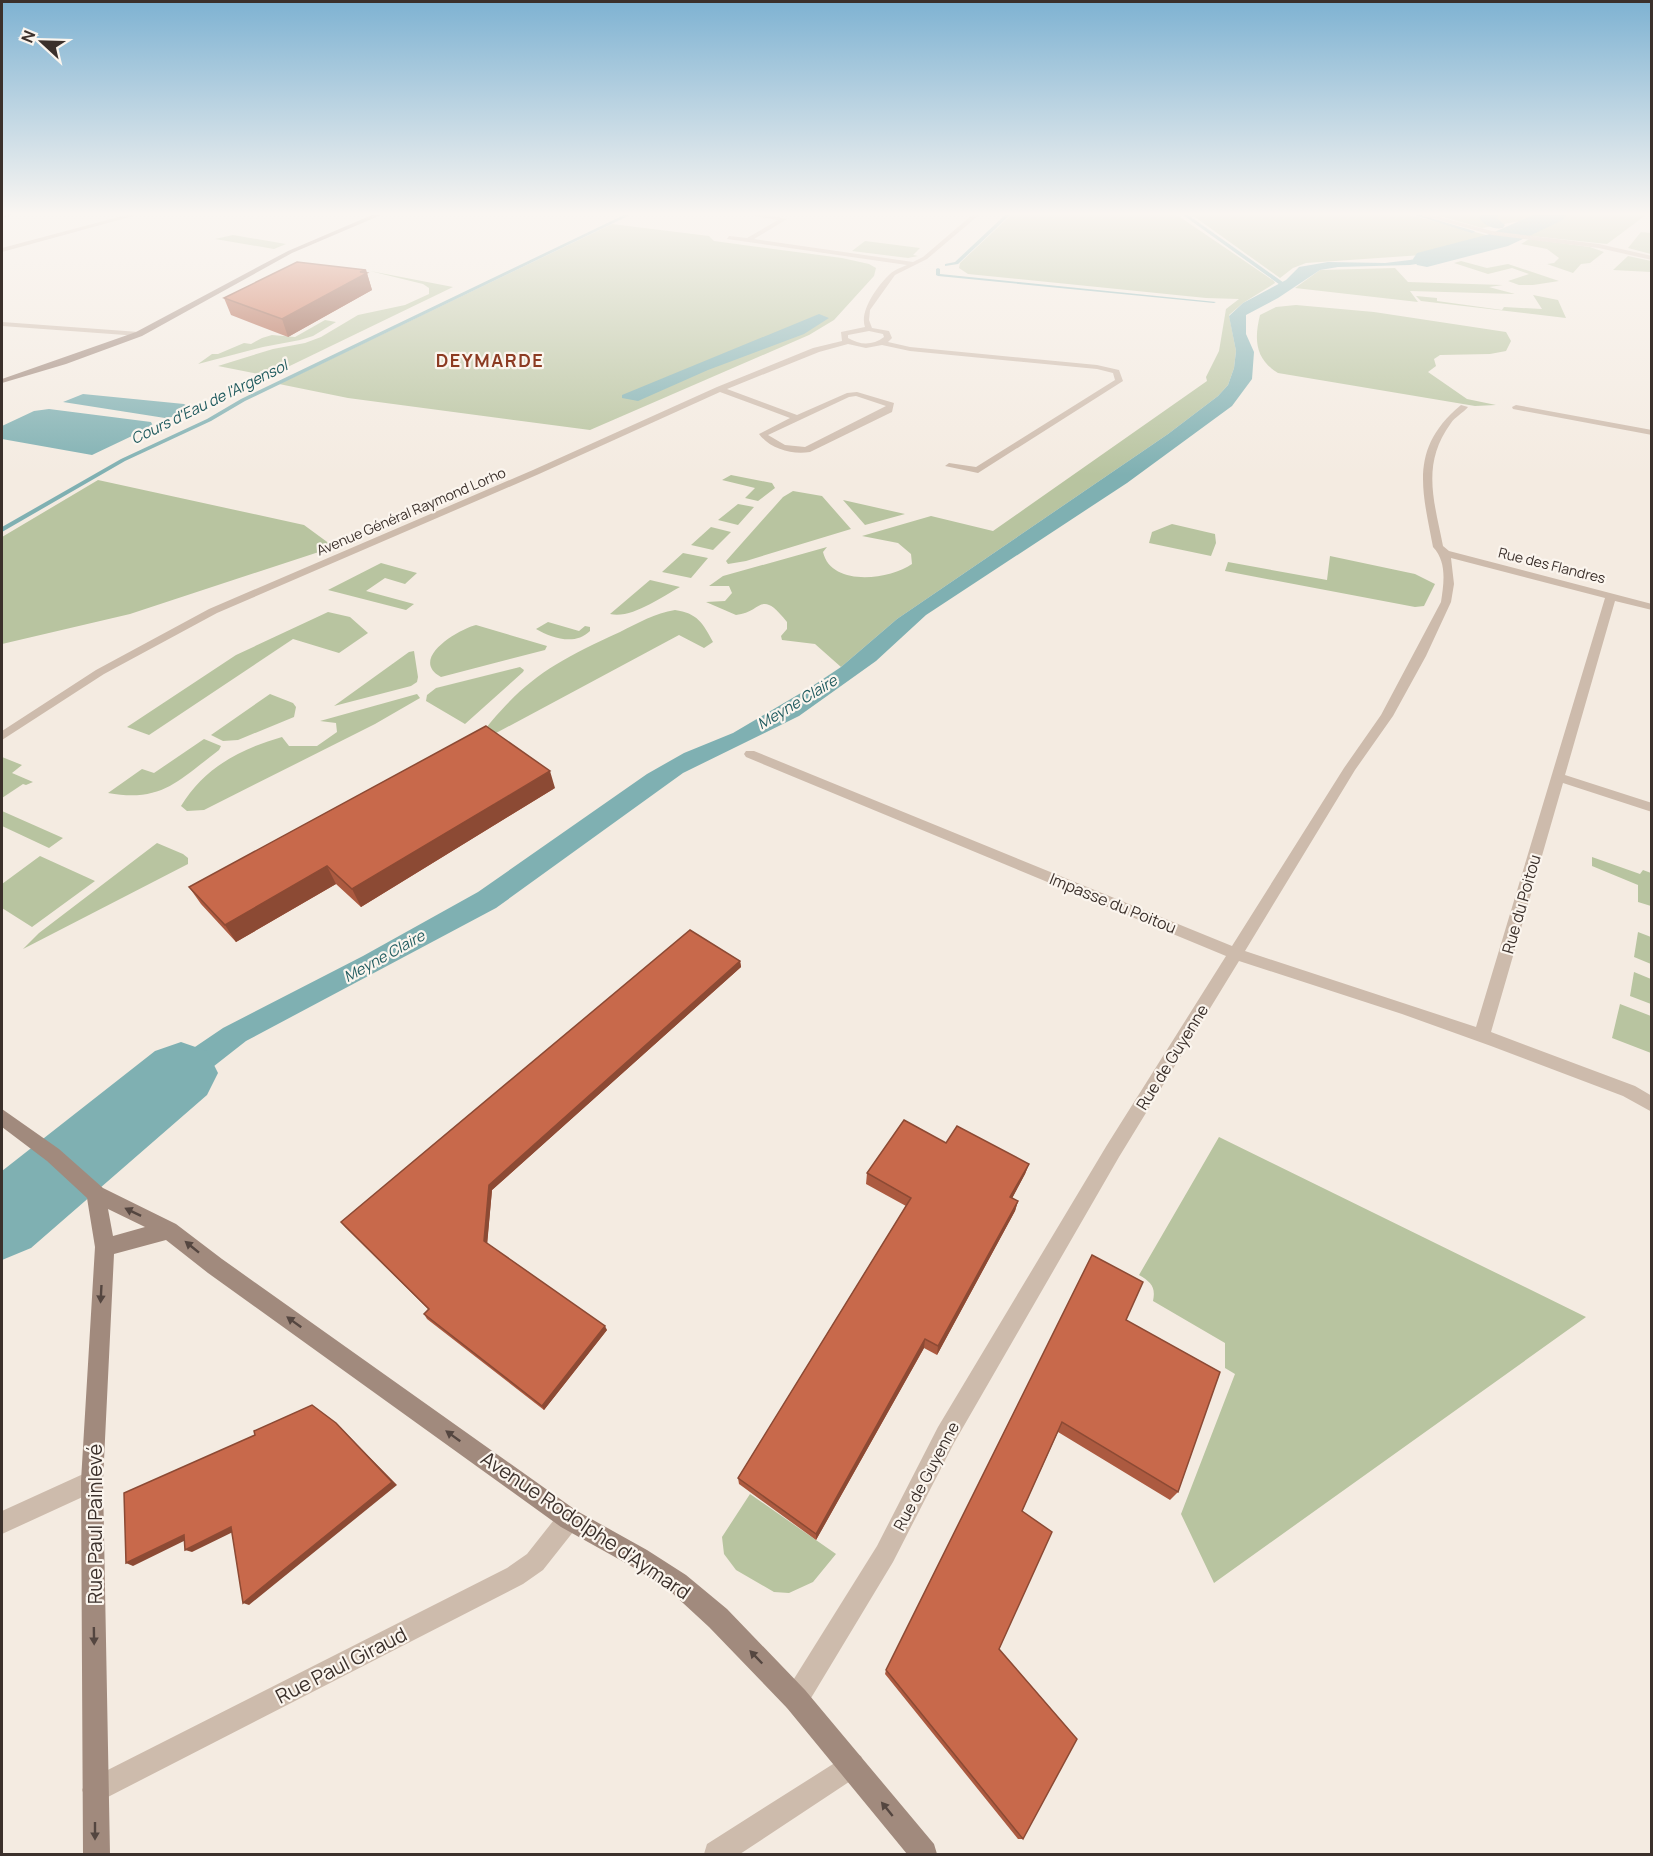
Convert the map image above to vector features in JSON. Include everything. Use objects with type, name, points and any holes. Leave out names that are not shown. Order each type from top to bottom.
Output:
[{"type":"street","points":[[2,381],[74,359],[139,334],[201,302]]},
{"type":"street","points":[[872,302],[866,314],[869,329],[886,333],[888,338],[883,343]]},
{"type":"street","points":[[2,324],[139,334]]},
{"type":"street","name":"Avenue Général Raymond Lorho","points":[[847,342],[844,334],[854,330],[869,329]]},
{"type":"street","name":"Avenue Général Raymond Lorho","points":[[2,736],[90,678],[178,628],[213,611],[526,476],[720,389],[816,350],[847,342],[864,345],[883,343],[910,349],[1097,367],[1116,372],[1119,381],[978,470],[949,466]]},
{"type":"street","points":[[720,389],[797,418],[847,394],[857,394],[891,405],[889,410],[807,450],[793,451],[766,440],[763,434],[797,418]]},
{"type":"street","name":"Rue de Guyenne","points":[[796,1699],[885,1554],[946,1436],[1113,1151],[1350,768],[1387,716],[1420,656],[1446,602],[1449,584],[1445,554],[1438,547],[1426,478],[1429,454],[1448,420],[1464,407]]},
{"type":"street","points":[[1516,407],[1652,433]]},
{"type":"street","name":"Rue des Flandres","points":[[1445,554],[1652,607]]},
{"type":"street","name":"Rue du Poitou","points":[[1482,1036],[1611,596]]},
{"type":"street","name":"Impasse du Poitou","points":[[750,754],[1236,954],[1482,1036]]},
{"type":"street","points":[[1557,777],[1652,808]]},
{"type":"street","points":[[1482,1036],[1629,1091],[1652,1105]]},
{"type":"street","name":"Avenue Rodolphe d'Aymard","points":[[2,1117],[53,1155],[96,1194],[169,1230],[215,1266],[569,1519],[639,1558],[678,1583],[718,1618],[796,1699],[924,1854]]},
{"type":"street","name":"Rue Paul Painlevé","points":[[96,1194],[105,1247],[92,1481],[96,1854]]},
{"type":"street","points":[[105,1247],[169,1230]]},
{"type":"street","points":[[2,1523],[92,1481]]},
{"type":"street","name":"Rue Paul Giraud","points":[[95,1790],[515,1576],[535,1562],[569,1519]]},
{"type":"street","points":[[717,1854],[852,1766]]},
{"type":"green space","points":[[412,302],[423,302],[269,376],[218,366],[273,349],[305,343],[321,337],[358,315]]},
{"type":"green space","points":[[450,302],[851,302],[834,320],[809,335],[590,430],[348,398],[279,384]]},
{"type":"green space","points":[[1236,302],[1245,302],[1229,315],[1236,351],[1234,368],[1228,385],[1218,396],[1168,434],[897,619],[841,667],[815,644],[782,640],[781,636],[787,629],[787,622],[771,606],[762,605],[736,615],[706,602],[725,601],[732,593],[729,586],[709,586],[723,576],[827,547],[823,552],[828,563],[837,571],[849,575],[876,576],[902,570],[912,564],[911,554],[898,543],[862,536],[931,516],[993,531],[1207,381],[1206,377],[1219,351],[1226,309]]},
{"type":"green space","points":[[1426,302],[1502,310],[1504,307],[1542,309],[1537,302],[1559,302],[1566,318]]},
{"type":"green space","points":[[1296,305],[1374,312],[1506,332],[1511,341],[1506,351],[1490,354],[1440,355],[1434,359],[1436,366],[1428,372],[1467,399],[1496,405],[1475,406],[1278,373],[1265,361],[1258,348],[1257,332],[1260,315],[1276,307]]},
{"type":"green space","points":[[325,320],[336,322],[313,336],[198,364],[212,354],[218,354],[244,343],[251,344],[272,335],[295,337]]},
{"type":"green space","points":[[731,475],[772,483],[775,488],[758,501],[745,498],[755,488],[722,480]]},
{"type":"green space","points":[[98,480],[304,525],[334,547],[130,614],[2,644],[2,537]]},
{"type":"green space","points":[[793,491],[822,496],[851,529],[746,561],[728,564],[726,561],[783,497]]},
{"type":"green space","points":[[843,500],[905,514],[865,525]]},
{"type":"green space","points":[[738,504],[754,507],[738,525],[718,520]]},
{"type":"green space","points":[[1172,524],[1215,534],[1216,543],[1211,556],[1149,543],[1152,532]]},
{"type":"green space","points":[[711,527],[731,532],[713,550],[691,545]]},
{"type":"green space","points":[[683,553],[708,558],[691,578],[662,572]]},
{"type":"green space","points":[[1330,556],[1415,574],[1435,584],[1424,606],[1415,607],[1225,571],[1228,562],[1327,580]]},
{"type":"green space","points":[[381,563],[417,573],[405,584],[385,578],[366,591],[414,604],[406,610],[328,590]]},
{"type":"green space","points":[[650,580],[680,587],[637,610],[619,615],[610,614]]},
{"type":"green space","points":[[675,610],[694,616],[706,629],[713,642],[704,648],[679,635],[472,746],[505,706],[537,677],[574,654],[660,613]]},
{"type":"green space","points":[[328,612],[350,617],[368,633],[339,653],[293,639],[149,735],[127,727],[236,655]]},
{"type":"green space","points":[[548,622],[579,631],[585,626],[590,627],[590,631],[577,638],[556,638],[536,629]]},
{"type":"green space","points":[[476,625],[547,646],[545,650],[441,677],[432,670],[430,662],[440,646],[459,632]]},
{"type":"green space","points":[[414,651],[417,682],[411,686],[334,706],[409,652]]},
{"type":"green space","points":[[520,667],[524,670],[523,672],[465,724],[426,701],[427,695],[436,688]]},
{"type":"green space","points":[[270,694],[293,703],[296,707],[294,717],[238,740],[223,741],[211,735]]},
{"type":"green space","points":[[417,694],[420,698],[375,724],[204,810],[187,811],[181,806],[201,781],[238,754],[282,737],[289,746],[317,746],[337,732],[336,723],[320,721]]},
{"type":"green space","points":[[204,739],[221,746],[219,750],[169,786],[142,795],[108,793],[142,769],[154,773]]},
{"type":"green space","points":[[2,757],[22,765],[12,773],[33,782],[23,784],[2,798]]},
{"type":"green space","points":[[2,811],[63,838],[49,848],[2,826]]},
{"type":"green space","points":[[157,843],[183,854],[188,858],[188,864],[23,949],[39,933]]},
{"type":"green space","points":[[40,856],[95,881],[32,927],[2,908],[2,884]]},
{"type":"green space","points":[[1592,857],[1640,874],[1643,870],[1651,873],[1651,906],[1638,902],[1638,885],[1592,866]]},
{"type":"green space","points":[[1638,932],[1651,937],[1651,964],[1634,957]]},
{"type":"green space","points":[[1634,972],[1651,979],[1651,1004],[1630,996]]},
{"type":"green space","points":[[1620,1004],[1651,1016],[1651,1053],[1612,1038]]},
{"type":"green space","points":[[1219,1137],[1586,1317],[1214,1583],[1181,1514],[1235,1374],[1225,1368],[1225,1343],[1153,1301],[1152,1285],[1139,1275]]},
{"type":"green space","points":[[750,1494],[836,1554],[813,1582],[789,1593],[774,1592],[736,1570],[724,1554],[722,1537]]},
{"type":"water","points":[[1271,302],[1246,315],[1246,334],[1254,352],[1252,379],[1232,406],[1127,483],[926,615],[876,661],[799,716],[683,773],[496,908],[246,1041],[121,1139],[96,1123],[158,1072],[223,1028],[363,956],[478,892],[647,774],[684,753],[733,733],[811,687],[841,667],[897,619],[1168,434],[1218,396],[1228,385],[1234,368],[1236,351],[1229,316],[1243,303]]},
{"type":"water","points":[[819,314],[829,318],[804,334],[708,370],[638,401],[622,398],[622,395]]},
{"type":"water","points":[[83,394],[187,406],[181,413],[165,418],[63,402]]},
{"type":"water","points":[[49,409],[151,422],[153,426],[92,455],[2,439],[2,426],[34,411]]},
{"type":"water","points":[[11,1198],[40,1221],[40,1224],[2,1254],[2,1205]]},
{"type":"building","points":[[234,302],[314,302],[282,319]]},
{"type":"building","points":[[486,726],[550,771],[352,889],[327,866],[225,925],[189,887]]},
{"type":"building","points":[[690,930],[740,961],[489,1185],[484,1241],[605,1326],[542,1406],[424,1314],[429,1309],[341,1222]]},
{"type":"building","points":[[904,1120],[946,1143],[957,1126],[1029,1164],[1010,1197],[1018,1201],[938,1346],[925,1339],[816,1534],[738,1478],[911,1198],[867,1173]]},
{"type":"building","points":[[1092,1255],[1143,1282],[1126,1320],[1220,1372],[1178,1492],[1062,1422],[1022,1511],[1052,1532],[999,1649],[1077,1739],[1023,1839],[886,1670]]},
{"type":"building","points":[[312,1405],[336,1423],[392,1482],[243,1603],[231,1527],[185,1550],[184,1535],[126,1563],[124,1493],[255,1435],[254,1431]]},
{"type":"waterway","name":"Cours d'Eau de l'Argensol","points":[[2,530],[123,460],[209,420],[243,400],[446,302]]},
{"type":"waterway","name":"Meyne Claire","points":[[2,1221],[181,1073]]},
{"type":"district","name":"DEYMARDE","points":[[490,360]]}]
